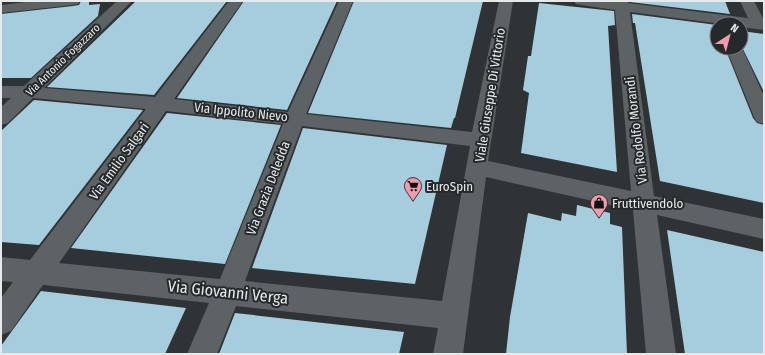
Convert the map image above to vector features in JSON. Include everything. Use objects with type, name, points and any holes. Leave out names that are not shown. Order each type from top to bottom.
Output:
[{"type":"street","points":[[1,9],[73,1]]},
{"type":"street","name":"Via Antonio Fogazzaro","points":[[1,118],[125,1]]},
{"type":"street","name":"Via Emilio Salgari","points":[[1,321],[236,1]]},
{"type":"street","name":"Via Grazia Deledda","points":[[202,354],[228,292],[295,118],[346,1]]},
{"type":"street","name":"Viale Giuseppe Di Vittorio","points":[[448,354],[481,140],[506,1]]},
{"type":"street","points":[[581,1],[621,4],[709,20]]},
{"type":"street","points":[[747,1],[761,25]]},
{"type":"street","name":"Via Rodolfo Morandi","points":[[621,4],[661,354]]},
{"type":"street","points":[[749,24],[761,25]]},
{"type":"street","points":[[737,56],[764,118]]},
{"type":"street","name":"Via Ippolito Nievo","points":[[1,92],[29,92],[161,104],[481,140]]},
{"type":"street","points":[[478,167],[764,229]]},
{"type":"street","name":"Via Giovanni Verga","points":[[1,269],[455,316]]},
{"type":"building","points":[[81,1],[89,1],[89,5],[100,4],[98,16],[31,78],[1,78],[1,14],[73,6],[79,5]]},
{"type":"building","points":[[136,1],[227,1],[154,95],[47,87]]},
{"type":"building","points":[[244,1],[337,1],[287,110],[177,98]]},
{"type":"building","points":[[354,1],[483,1],[455,118],[451,128],[308,113]]},
{"type":"building","points":[[725,1],[730,14],[630,2]]},
{"type":"building","points":[[539,3],[614,11],[615,25],[608,26],[617,172],[521,153],[529,93],[523,90],[528,56],[531,56]]},
{"type":"building","points":[[632,14],[709,24],[709,56],[728,56],[753,118],[757,123],[764,125],[764,203],[660,181],[635,23],[633,23]]},
{"type":"building","points":[[749,32],[764,34],[764,92],[746,56],[749,56]]},
{"type":"building","points":[[34,100],[143,110],[39,245],[1,242],[1,131]]},
{"type":"building","points":[[167,113],[281,125],[225,264],[71,248]]},
{"type":"building","points":[[303,128],[447,145],[415,284],[252,268]]},
{"type":"building","points":[[577,205],[610,213],[610,224],[622,227],[627,354],[506,354],[510,317],[528,213],[561,221],[562,213],[576,216]]},
{"type":"building","points":[[667,230],[764,252],[764,354],[685,354]]},
{"type":"building","points":[[41,291],[186,308],[165,354],[1,354],[1,346]]},
{"type":"building","points":[[235,313],[404,332],[399,354],[219,354]]},
{"type":"place","name":"EuroSpin","points":[[413,201]]},
{"type":"place","name":"Fruttivendolo","points":[[599,218]]}]
